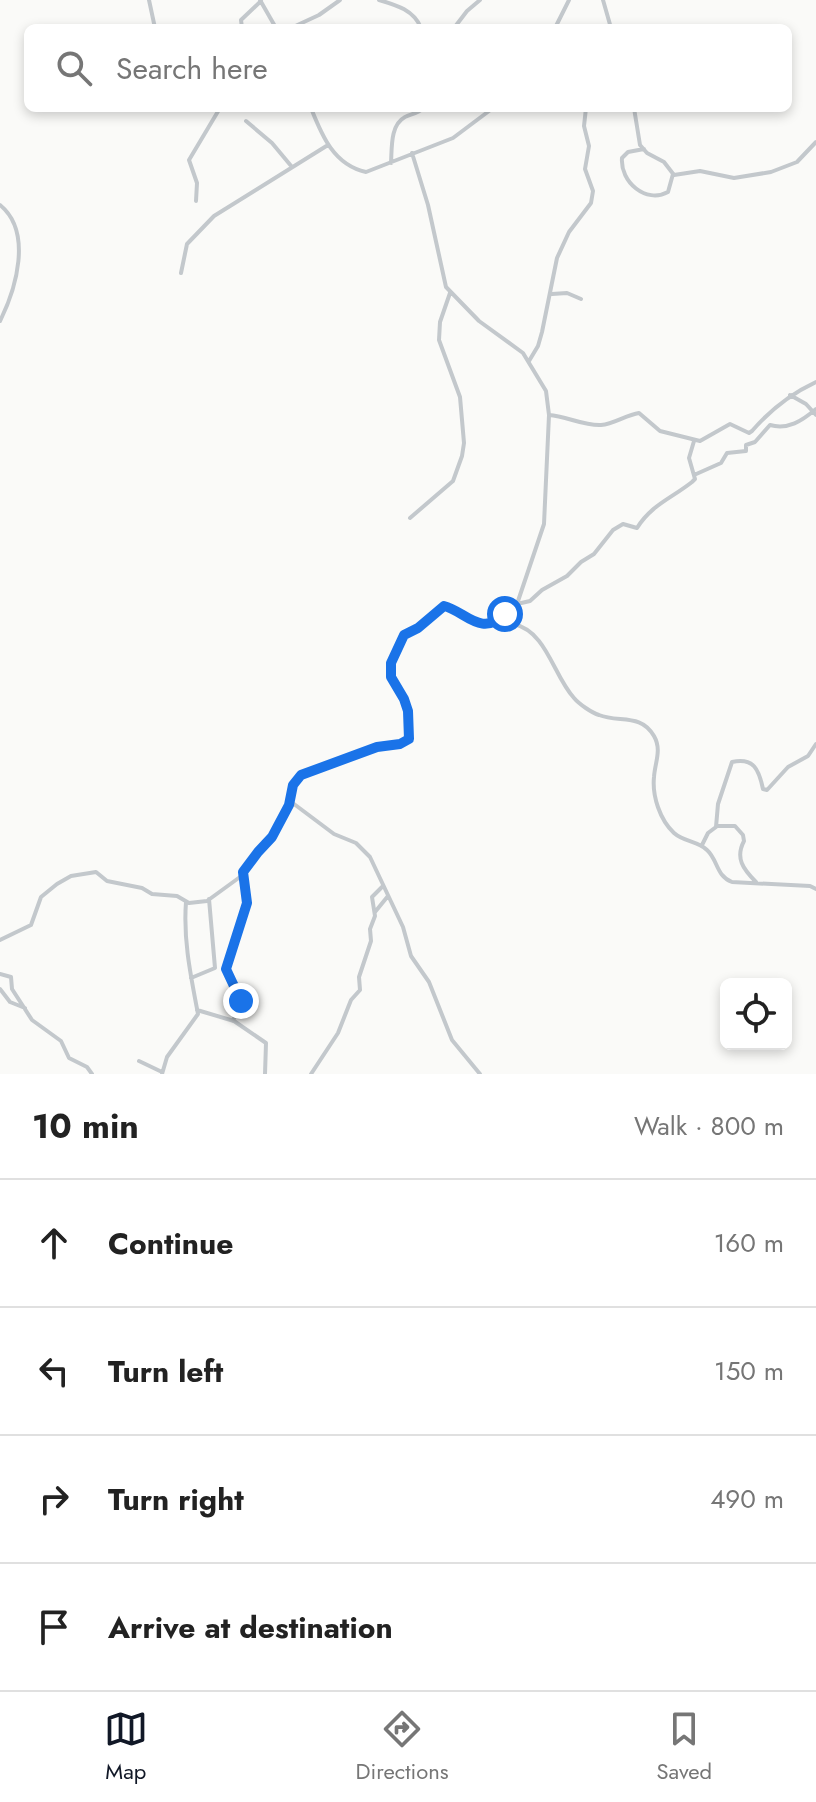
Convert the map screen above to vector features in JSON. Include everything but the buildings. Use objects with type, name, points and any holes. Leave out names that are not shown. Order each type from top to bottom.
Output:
[{"type":"street","points":[[149,0],[154,24]]},
{"type":"street","points":[[300,24],[340,0]]},
{"type":"street","points":[[379,0],[409,11],[419,24]]},
{"type":"street","points":[[457,24],[480,0]]},
{"type":"street","points":[[557,24],[569,0]]},
{"type":"street","points":[[603,0],[610,24]]},
{"type":"street","points":[[242,24],[241,20],[260,1],[274,24]]},
{"type":"street","points":[[196,201],[197,183],[189,160],[218,112]]},
{"type":"street","points":[[313,112],[328,145],[338,157],[361,172],[371,172],[462,133],[488,112]]},
{"type":"street","points":[[391,163],[393,135],[398,124],[416,112]]},
{"type":"street","points":[[529,361],[538,346],[557,258],[569,232],[593,197],[592,186],[585,173],[589,146],[584,126],[586,112]]},
{"type":"street","points":[[634,112],[638,140],[673,174]]},
{"type":"street","points":[[246,121],[272,143],[292,167]]},
{"type":"street","points":[[673,174],[700,171],[734,178],[771,172],[797,162],[816,142]]},
{"type":"street","points":[[181,273],[187,244],[210,219],[328,145]]},
{"type":"street","points":[[644,149],[628,152],[622,158],[623,174],[631,185],[660,196],[668,192],[673,174]]},
{"type":"street","points":[[412,153],[450,293],[479,321],[518,349],[529,361],[534,375],[546,391],[549,415],[544,524],[517,604]]},
{"type":"street","points":[[0,205],[14,221],[18,246],[14,285],[0,321]]},
{"type":"street","points":[[410,518],[453,481],[462,456],[464,443],[460,397],[439,340],[440,322],[450,293]]},
{"type":"street","points":[[551,294],[567,293],[581,299]]},
{"type":"street","points":[[549,415],[597,425],[639,413],[660,431],[694,441],[712,436],[730,424],[749,433],[771,409],[816,382]]},
{"type":"street","points":[[694,475],[721,463],[728,452],[746,451],[746,445],[755,442],[770,425],[780,428],[796,424],[815,412],[790,395]]},
{"type":"street","points":[[0,940],[29,927],[41,897],[71,876],[96,872],[107,881],[142,888],[152,894],[177,896],[194,904],[209,899],[243,872],[272,837],[290,801],[295,782],[307,772],[409,739],[408,711],[390,670],[396,648],[404,635],[418,628],[444,606],[466,618],[488,623],[497,621],[517,604],[530,601],[594,554],[613,530],[623,524],[637,528],[650,509],[667,501],[692,482],[694,475],[689,458],[694,441]]},
{"type":"street","points":[[514,624],[532,632],[578,701],[595,714],[633,719],[649,729],[658,750],[654,782],[661,812],[675,833],[710,852],[718,870],[728,881],[810,886],[816,889]]},
{"type":"street","points":[[716,826],[718,804],[732,762],[754,764],[766,790],[788,767],[808,756],[816,744]]},
{"type":"street","points":[[290,801],[334,834],[356,843],[370,857],[403,927],[411,956],[429,982],[452,1040],[480,1074]]},
{"type":"street","points":[[701,846],[716,826],[735,826],[744,841],[738,852],[739,859],[756,883]]},
{"type":"street","points":[[233,1021],[241,1001],[226,969],[247,903],[243,872]]},
{"type":"street","points":[[375,912],[372,897],[383,886]]},
{"type":"street","points":[[311,1074],[338,1033],[353,996],[360,990],[359,977],[371,941],[370,929],[375,912],[388,896]]},
{"type":"street","points":[[191,978],[215,968],[209,899]]},
{"type":"street","points":[[139,1061],[162,1073],[167,1057],[196,1017],[185,928],[186,902]]},
{"type":"street","points":[[0,974],[11,977],[12,989],[37,1025],[61,1041],[69,1058],[87,1067],[92,1074]]},
{"type":"street","points":[[0,989],[10,1002],[25,1008]]},
{"type":"street","points":[[197,1010],[233,1021],[267,1045],[265,1074]]},
{"type":"route","points":[[241,1001],[226,969],[247,903],[243,872],[274,835],[289,805],[295,782],[307,772],[409,739],[408,711],[390,670],[396,648],[404,635],[418,628],[444,606],[483,623],[494,623],[505,614]]}]
